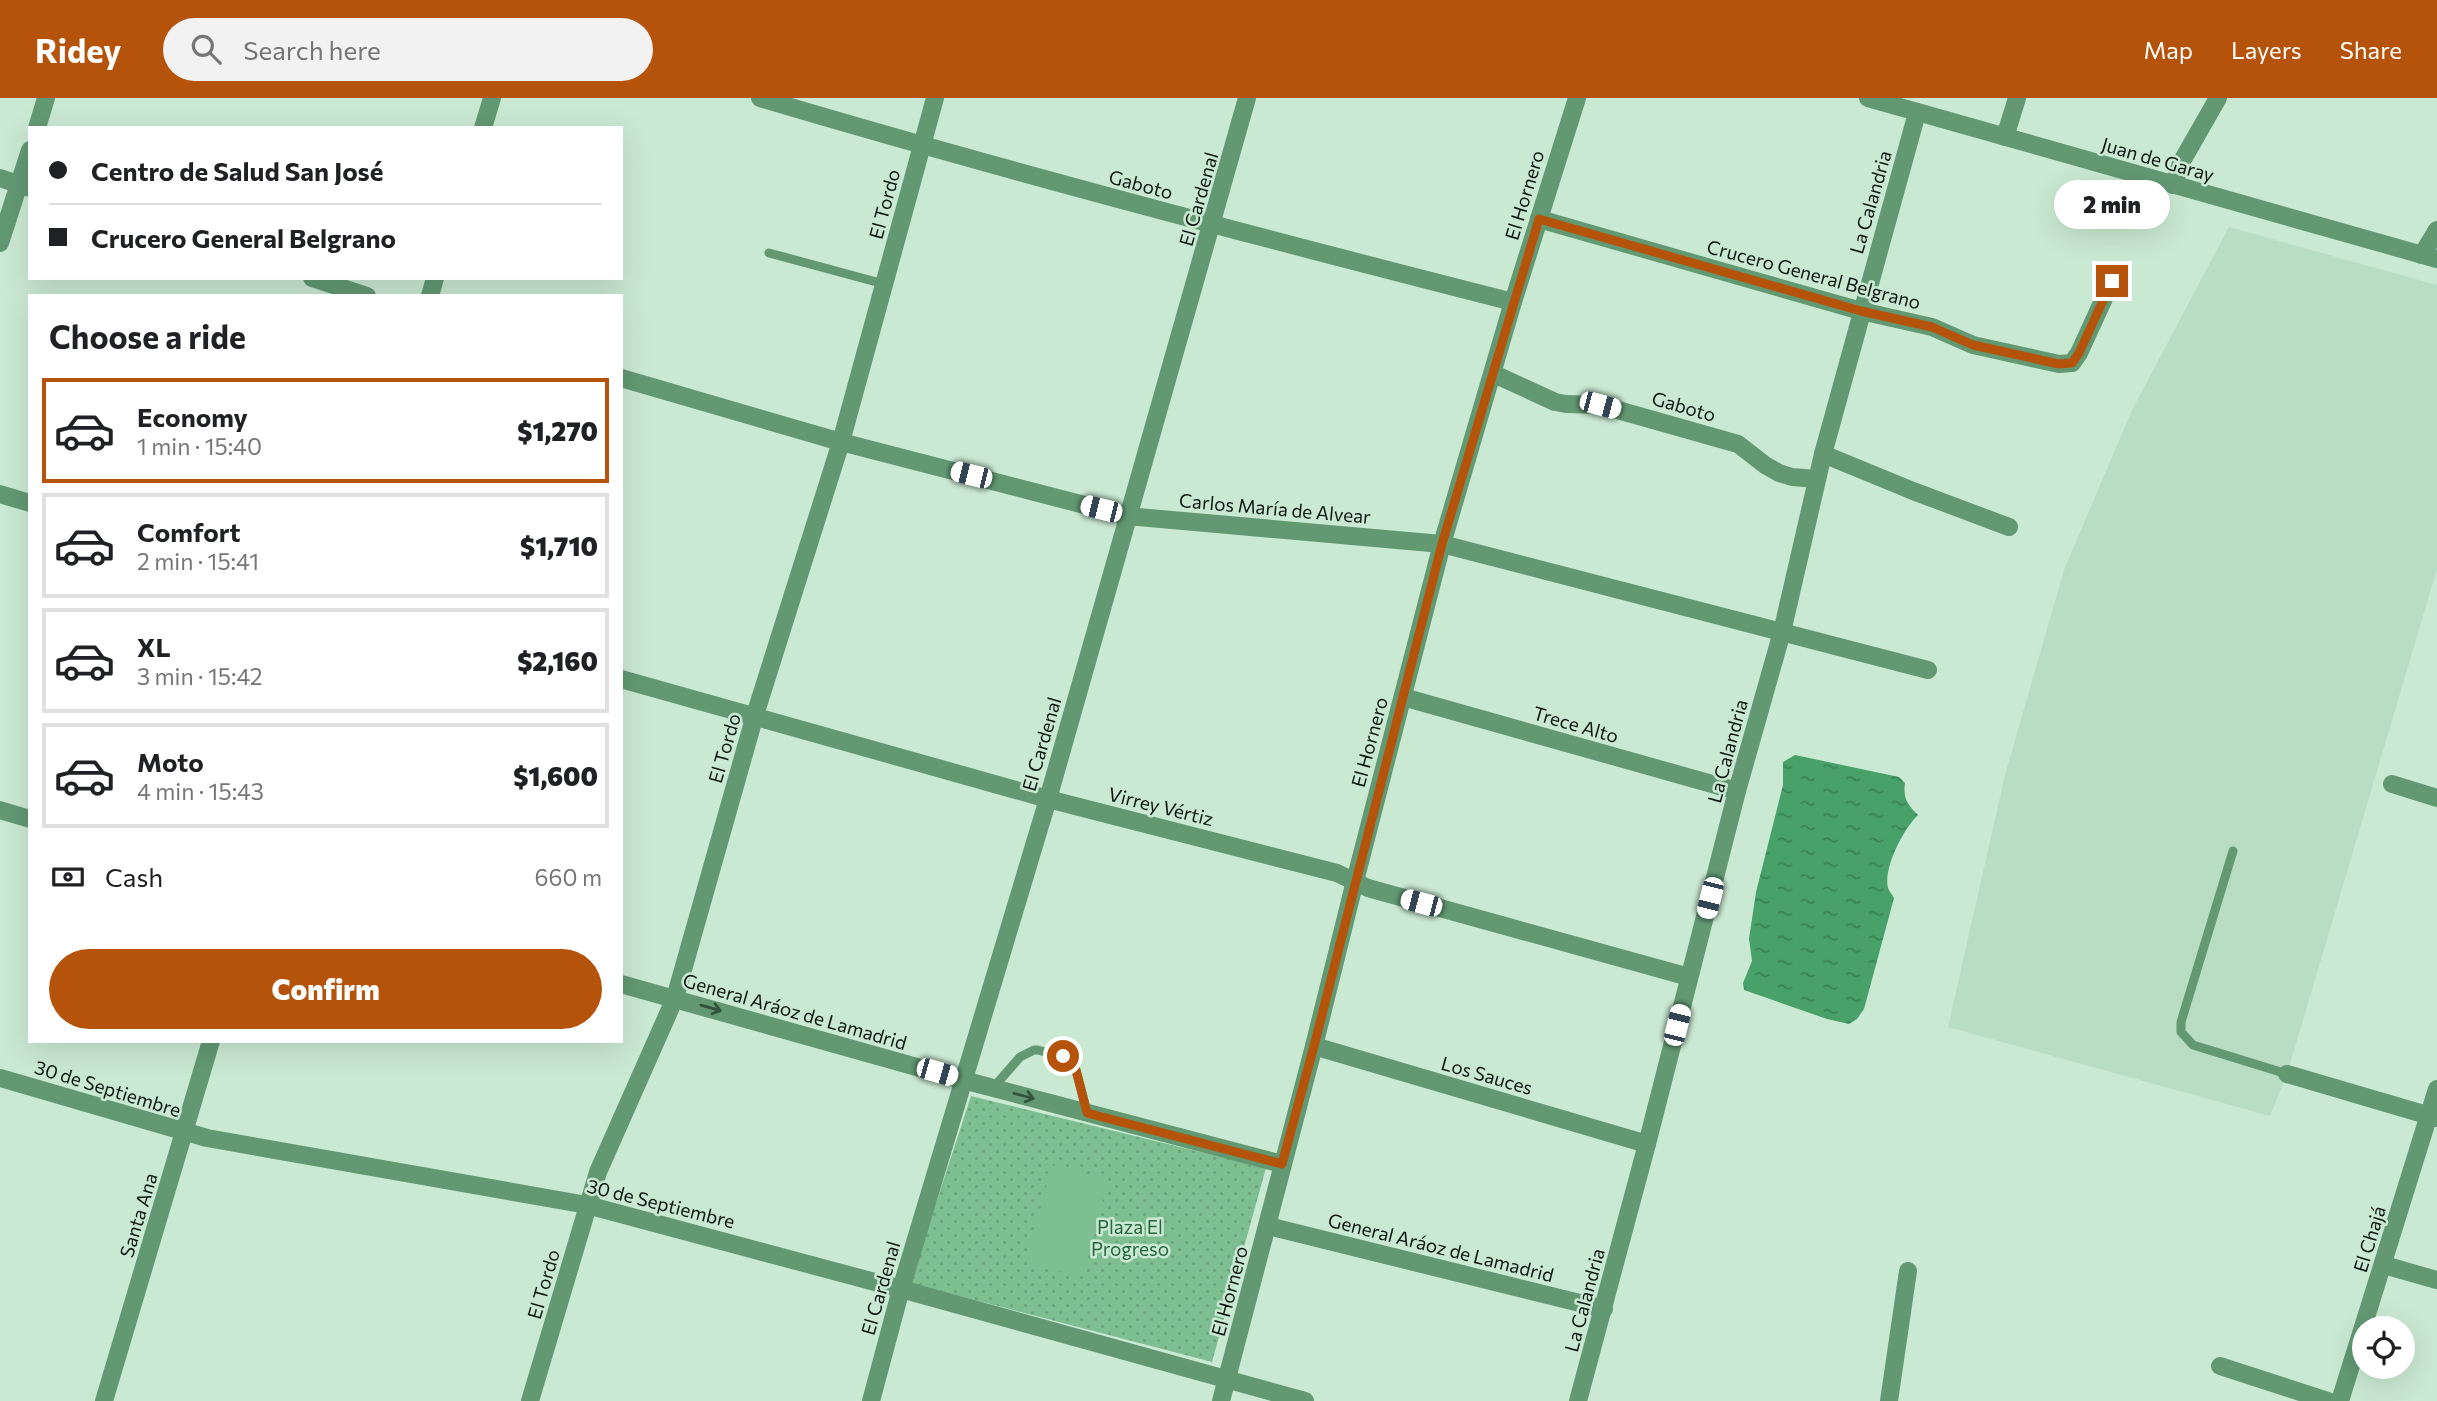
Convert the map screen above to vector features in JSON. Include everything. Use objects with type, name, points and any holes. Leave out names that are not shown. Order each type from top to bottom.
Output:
[{"type":"street","points":[[38,126],[46,98]]},
{"type":"street","points":[[484,126],[492,98]]},
{"type":"street","name":"Gaboto","points":[[760,98],[922,146],[1213,225],[1513,302]]},
{"type":"street","name":"El Tordo","points":[[530,1401],[598,1172],[675,998],[755,716],[841,442],[935,98]]},
{"type":"street","name":"El Cardenal","points":[[871,1401],[901,1289],[1048,799],[1247,98]]},
{"type":"street","name":"El Hornero","points":[[1221,1401],[1442,544],[1513,302],[1577,98]]},
{"type":"street","name":"Juan de Garay","points":[[1868,98],[2429,257]]},
{"type":"street","points":[[2005,136],[2017,98]]},
{"type":"street","points":[[2173,186],[2182,161],[2218,98]]},
{"type":"street","name":"La Calandria","points":[[1578,1401],[1737,791],[1782,632],[1823,454],[1917,113]]},
{"type":"street","points":[[0,243],[24,186],[28,162]]},
{"type":"street","points":[[0,178],[24,186]]},
{"type":"street","name":"Crucero General Belgrano","points":[[1539,219],[1861,311],[1932,327],[1973,345],[2059,364],[2072,363],[2079,353],[2112,281]]},
{"type":"street","points":[[2429,257],[2437,230]]},
{"type":"street","points":[[318,280],[361,294]]},
{"type":"street","name":"Gaboto","points":[[1494,374],[1555,401],[1600,405],[1738,444],[1779,473],[1817,479]]},
{"type":"street","name":"Carlos María de Alvear","points":[[623,379],[841,442],[1127,516],[1442,544],[1928,670]]},
{"type":"street","points":[[1823,454],[2009,527]]},
{"type":"street","points":[[0,494],[28,502]]},
{"type":"street","name":"Virrey Vértiz","points":[[623,680],[1048,799],[1337,873],[1368,888],[1689,977]]},
{"type":"street","name":"Trece Alto","points":[[1403,697],[1737,791]]},
{"type":"street","points":[[2392,784],[2437,798]]},
{"type":"street","points":[[0,810],[28,818]]},
{"type":"street","name":"General Aráoz de Lamadrid","points":[[623,985],[963,1080],[1282,1164]]},
{"type":"street","name":"Santa Ana","points":[[104,1401],[210,1043]]},
{"type":"street","name":"Los Sauces","points":[[1314,1046],[1647,1144]]},
{"type":"street","points":[[2287,1074],[2433,1117]]},
{"type":"street","name":"30 de Septiembre","points":[[0,1078],[184,1133],[587,1205],[1305,1401]]},
{"type":"street","name":"El Chajá","points":[[2340,1401],[2433,1117],[2437,1088]]},
{"type":"street","name":"General Aráoz de Lamadrid","points":[[1268,1226],[1604,1309]]},
{"type":"street","points":[[2384,1265],[2437,1280]]},
{"type":"street","points":[[1889,1401],[1908,1271]]},
{"type":"street","points":[[2220,1366],[2328,1401]]},
{"type":"lane","points":[[769,253],[884,284]]},
{"type":"lane","points":[[2233,851],[2181,1022],[2181,1032],[2193,1045],[2287,1074]]},
{"type":"lane","points":[[993,1088],[1020,1057],[1034,1050],[1063,1056],[1076,1070],[1087,1113]]},
{"type":"shaded area","points":[[2229,227],[2437,285],[2437,569],[2287,1074],[2270,1116],[1948,1027],[2005,775],[2064,570],[2132,410]]},
{"type":"green space","name":"Plaza El Progreso","points":[[971,1096],[1266,1168],[1212,1362],[910,1283]]},
{"type":"green space","points":[[1052,1165],[1108,1180],[1083,1277],[1026,1262]]},
{"type":"water","points":[[1795,755],[1899,777],[1905,783],[1907,800],[1918,815],[1901,839],[1892,860],[1887,880],[1894,898],[1864,1009],[1857,1019],[1849,1024],[1744,990],[1743,983],[1752,961],[1749,939],[1756,892],[1783,785],[1783,762]]},
{"type":"route","points":[[1063,1056],[1076,1070],[1087,1113],[1282,1164],[1442,544],[1539,219],[1861,311],[1932,327],[1973,345],[2059,364],[2072,363],[2079,353],[2112,281]]}]
